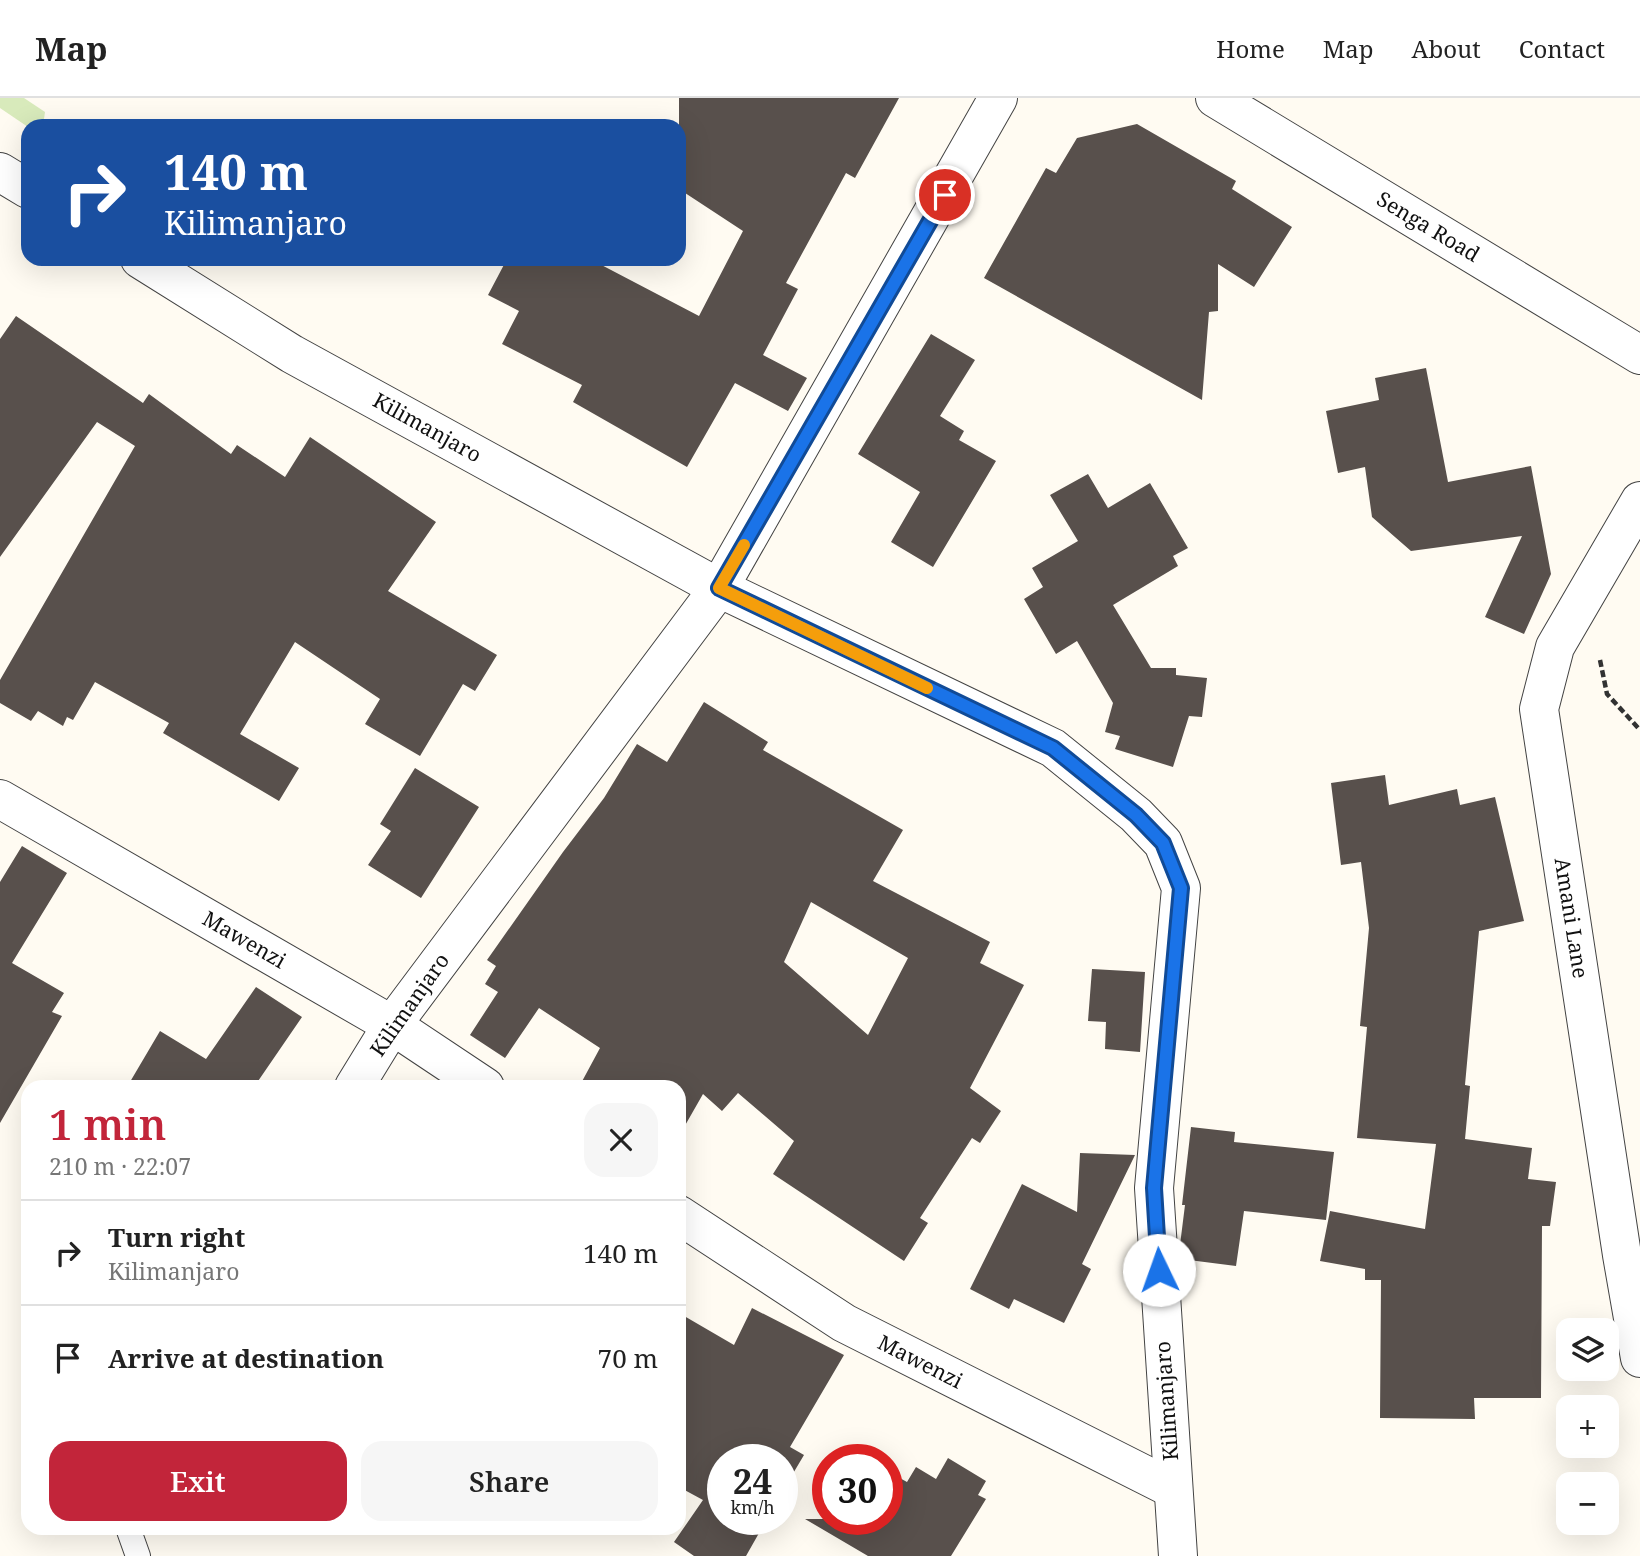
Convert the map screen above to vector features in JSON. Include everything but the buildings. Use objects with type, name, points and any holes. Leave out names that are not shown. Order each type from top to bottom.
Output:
[{"type":"street","name":"Kilimanjaro","points":[[358,1080],[392,1025],[719,588],[998,98]]},
{"type":"street","name":"Senga Road","points":[[1215,98],[1640,355]]},
{"type":"street","points":[[0,172],[21,185]]},
{"type":"street","name":"Kilimanjaro","points":[[151,266],[292,354],[719,588],[1053,748],[1136,815],[1163,843],[1181,888],[1154,1188],[1178,1556]]},
{"type":"street","name":"Amani Lane","points":[[1640,501],[1555,647],[1539,709],[1640,1358]]},
{"type":"street","name":"Mawenzi","points":[[0,799],[392,1025],[474,1080]]},
{"type":"street","name":"Mawenzi","points":[[686,1220],[844,1323],[1173,1489]]},
{"type":"lane","points":[[130,1535],[138,1556]]},
{"type":"path","points":[[1598,653],[1607,694],[1640,730]]},
{"type":"green space","points":[[0,98],[24,98],[45,112],[44,119],[21,119],[21,122],[0,108]]},
{"type":"slow traffic","points":[[744,545],[719,588],[927,688]]},
{"type":"route","points":[[945,195],[719,588],[1053,748],[1136,815],[1163,843],[1181,888],[1154,1188],[1159,1270]]}]
